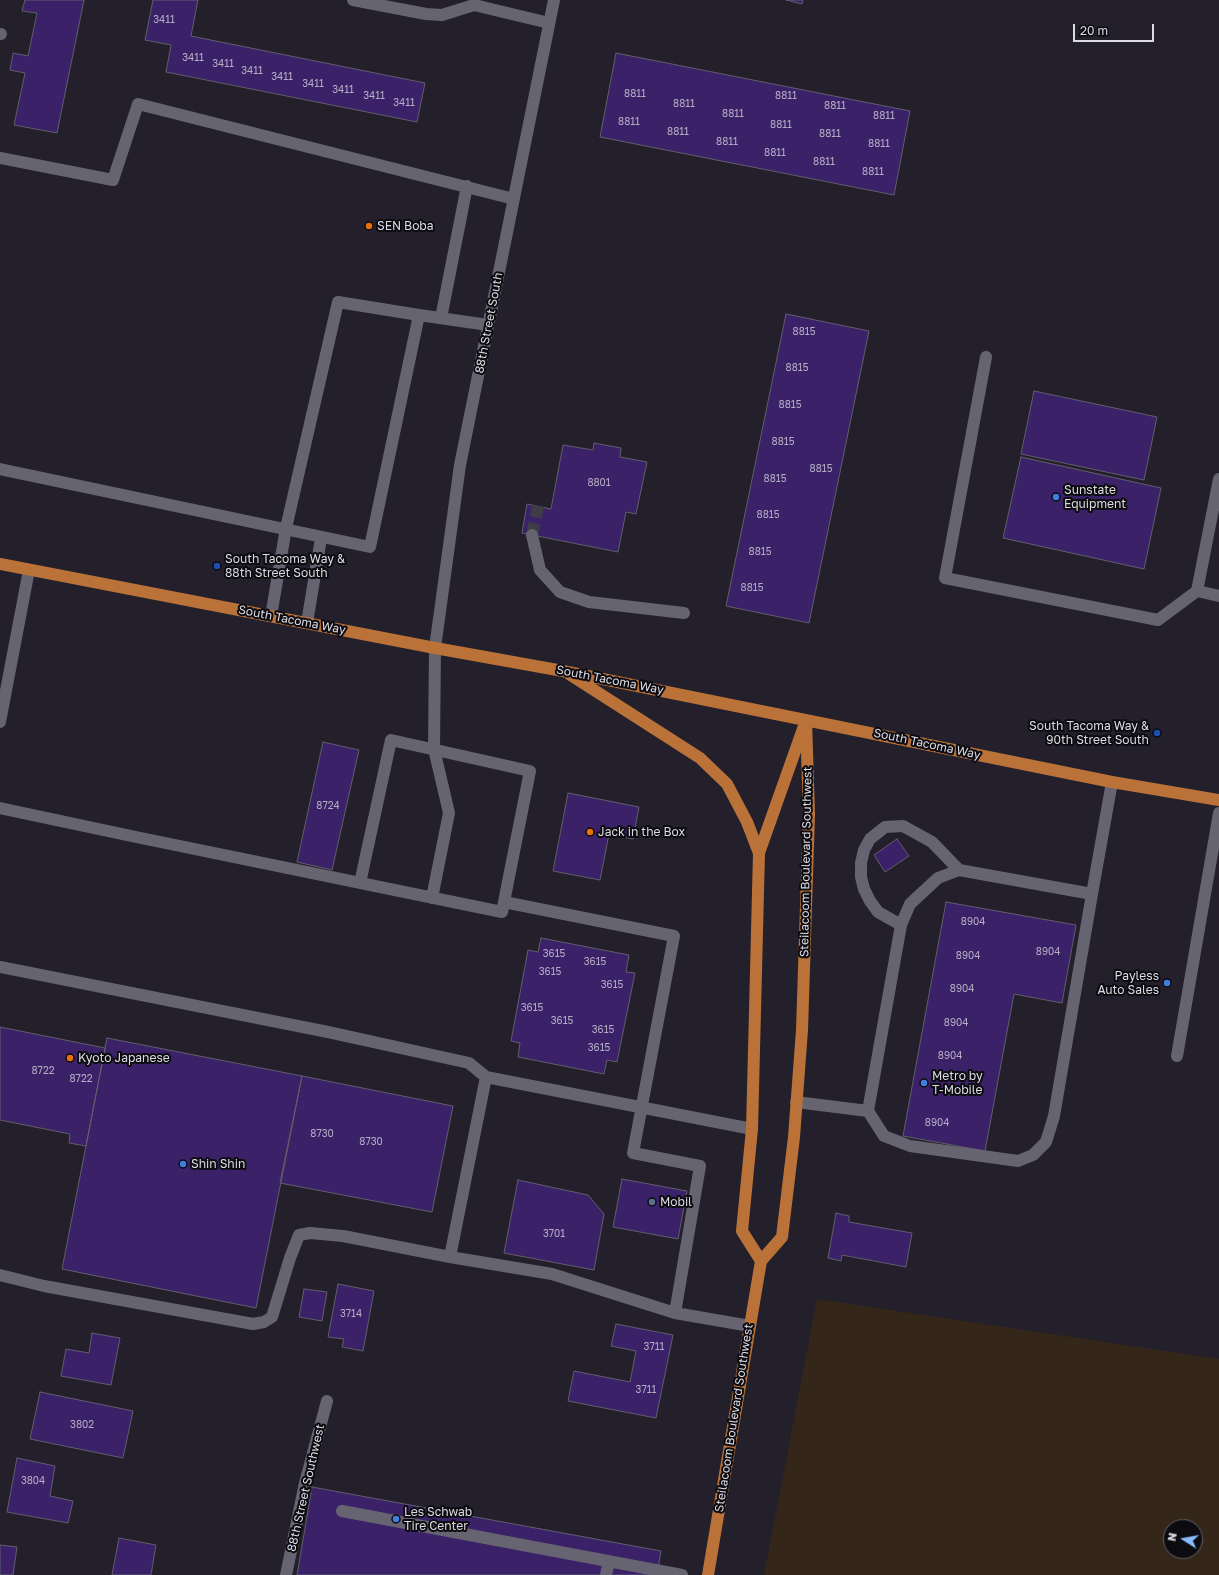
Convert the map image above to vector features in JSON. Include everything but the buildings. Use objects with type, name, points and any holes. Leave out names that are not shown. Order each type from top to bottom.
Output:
[{"type":"main road","name":"South Tacoma Way","points":[[0,564],[435,648],[563,671],[1112,782],[1219,800]]},
{"type":"main road","points":[[563,671],[700,758],[727,784],[748,822],[759,852]]},
{"type":"main road","name":"Steilacoom Boulevard Southwest","points":[[761,1261],[742,1231],[752,1129],[759,852],[806,720]]},
{"type":"main road","name":"Steilacoom Boulevard Southwest","points":[[708,1575],[761,1261],[782,1237],[802,1030],[809,814],[806,720]]},
{"type":"street","points":[[353,0],[426,14],[442,15],[474,5],[549,23]]},
{"type":"street","name":"88th Street South","points":[[432,898],[449,813],[434,749],[435,648],[460,465],[554,0]]},
{"type":"street","points":[[0,158],[113,180],[138,104],[514,199]]},
{"type":"street","points":[[441,318],[467,186]]},
{"type":"street","points":[[270,616],[286,528],[338,302],[488,325]]},
{"type":"street","points":[[0,469],[286,528],[321,538],[370,547],[419,315]]},
{"type":"street","points":[[986,358],[945,578],[1158,620],[1196,591],[1219,479]]},
{"type":"street","points":[[532,535],[540,570],[560,592],[589,602],[684,613]]},
{"type":"street","points":[[307,623],[321,538]]},
{"type":"street","points":[[0,722],[29,570]]},
{"type":"street","points":[[1196,591],[1219,596]]},
{"type":"street","points":[[0,808],[360,883],[432,898],[502,912],[530,771],[391,740],[360,883]]},
{"type":"street","points":[[1092,894],[960,870],[938,878],[910,904],[901,925],[868,1111],[884,1136],[910,1146],[1018,1162],[1034,1155],[1046,1142],[1054,1116],[1112,782]]},
{"type":"street","points":[[1177,1056],[1219,813]]},
{"type":"street","points":[[901,925],[889,920],[878,912],[864,890],[861,877],[861,863],[864,850],[870,839],[885,828],[903,826],[932,842],[960,870]]},
{"type":"street","points":[[504,902],[674,936],[633,1153],[700,1166],[675,1313]]},
{"type":"street","points":[[0,967],[328,1032],[469,1063],[486,1077],[752,1129]]},
{"type":"street","points":[[450,1257],[486,1077]]},
{"type":"street","points":[[796,1102],[868,1111]]},
{"type":"street","points":[[0,1275],[44,1286],[253,1324],[264,1322],[272,1317],[290,1258],[299,1235],[310,1233],[343,1236],[450,1257],[552,1274],[675,1313],[750,1326]]},
{"type":"street","name":"88th Street Southwest","points":[[286,1575],[305,1483],[327,1401]]},
{"type":"street","points":[[342,1511],[682,1575]]},
{"type":"street","points":[[606,1575],[609,1561]]},
{"type":"shaded area","points":[[817,1299],[1219,1359],[1219,1575],[764,1575]]},
{"type":"tunnel","points":[[532,535],[538,506]]},
{"type":"place","name":"SEN Boba","points":[[369,226]]},
{"type":"place","name":"Sunstate Equipment","points":[[1056,497]]},
{"type":"place","name":"South Tacoma Way & 88th Street South","points":[[217,566]]},
{"type":"place","name":"South Tacoma Way & 90th Street South","points":[[1157,733]]},
{"type":"place","name":"Jack in the Box","points":[[590,832]]},
{"type":"place","name":"Payless Auto Sales","points":[[1167,983]]},
{"type":"place","name":"Kyoto Japanese","points":[[70,1058]]},
{"type":"place","name":"Metro by T-Mobile","points":[[924,1083]]},
{"type":"place","name":"Shin Shin","points":[[183,1164]]},
{"type":"place","name":"Mobil","points":[[652,1202]]},
{"type":"place","name":"Les Schwab Tire Center","points":[[396,1519]]}]
